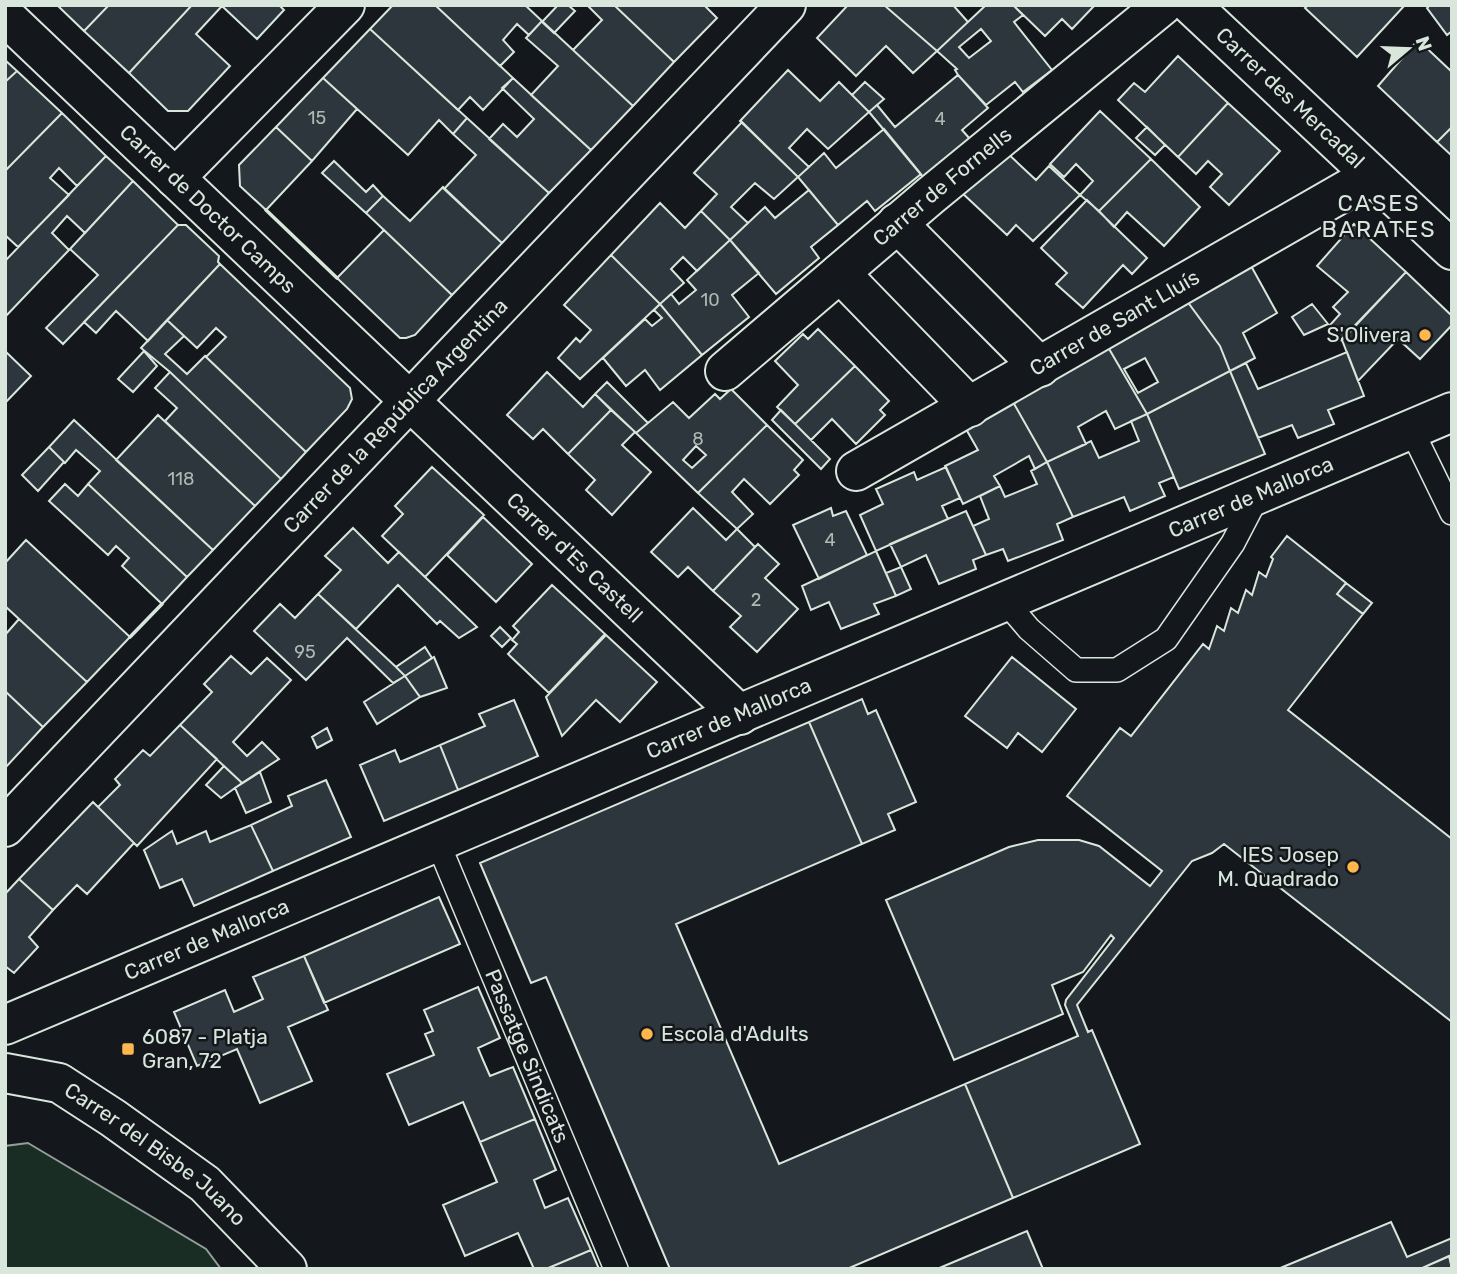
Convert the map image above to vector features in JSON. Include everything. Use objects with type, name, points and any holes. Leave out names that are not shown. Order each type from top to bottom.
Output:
[{"type":"street","points":[[175,178],[345,5]]},
{"type":"street","name":"Carrer de la República Argentina","points":[[5,827],[786,5]]},
{"type":"street","name":"Carrer de Fornells","points":[[725,371],[897,223],[1163,5]]},
{"type":"street","name":"Carrer des Mercadal","points":[[1191,5],[1452,250]]},
{"type":"street","name":"Carrer de Doctor Camps","points":[[5,16],[410,401]]},
{"type":"street","name":"Carrer de Sant Lluís","points":[[856,471],[1371,176]]},
{"type":"street","points":[[897,223],[1040,367]]},
{"type":"street","points":[[840,273],[970,407]]},
{"type":"street","name":"Carrer d'Es Castell","points":[[410,401],[740,715]]},
{"type":"street","name":"Carrer de Mallorca","points":[[5,1025],[1452,412]]},
{"type":"street","name":"Carrer del Bisbe Juano","points":[[5,1073],[59,1083],[113,1118],[205,1184],[286,1269]]},
{"type":"lane","points":[[1411,429],[1424,461],[1452,513]]},
{"type":"lane","points":[[1006,602],[1029,629],[1076,670],[1117,670],[1166,639],[1233,543],[1259,494]]},
{"type":"lane","name":"Passatge Sindicats","points":[[438,843],[616,1269]]},
{"type":"green space","points":[[28,1143],[206,1249],[221,1269],[5,1269],[5,1146]]},
{"type":"building","points":[[57,5],[109,5],[84,31]]},
{"type":"building","points":[[109,5],[192,5],[129,73],[84,31]]},
{"type":"building","points":[[192,5],[279,5],[284,10],[257,39],[222,6],[196,34],[230,66],[188,111],[168,111],[129,73]]},
{"type":"building","points":[[393,5],[435,5],[513,78],[483,110],[470,97],[458,110],[370,29]]},
{"type":"building","points":[[435,5],[525,5],[542,21],[529,35],[517,24],[503,40],[514,52],[500,66]]},
{"type":"building","points":[[558,5],[568,5],[575,11],[554,33],[542,22]]},
{"type":"building","points":[[587,5],[614,5],[674,62],[633,106],[573,50],[602,20]]},
{"type":"building","points":[[614,5],[704,5],[717,18],[674,62]]},
{"type":"building","points":[[848,5],[884,5],[937,51],[913,73],[886,46],[856,76],[817,38]]},
{"type":"building","points":[[884,5],[953,5],[968,22],[937,51]]},
{"type":"building","points":[[986,5],[1013,5],[1023,15],[1014,22],[1052,70],[1023,92],[1015,82],[986,105],[958,75],[955,70],[957,69],[937,51]],"holes":[[[981,29],[991,41],[969,58],[959,47]]]},
{"type":"building","points":[[1013,5],[1095,5],[1072,29],[1062,19],[1045,36]]},
{"type":"building","points":[[1308,5],[1405,5],[1357,57],[1305,8]]},
{"type":"building","points":[[1430,5],[1452,5],[1452,31],[1447,35],[1427,8]]},
{"type":"building","points":[[542,21],[633,106],[591,150],[531,95],[558,66],[526,38]]},
{"type":"building","points":[[370,29],[467,118],[453,134],[439,120],[408,155],[323,78]]},
{"type":"building","points":[[1418,40],[1452,72],[1452,127],[1437,142],[1378,86]]},
{"type":"building","points":[[1178,56],[1228,103],[1178,157],[1118,100],[1134,83],[1145,92]]},
{"type":"building","points":[[5,60],[17,71],[5,82]]},
{"type":"building","points":[[788,70],[820,101],[839,82],[869,112],[828,149],[807,129],[789,148],[809,167],[798,177],[740,121]]},
{"type":"building","points":[[17,71],[62,113],[5,171],[5,82]]},
{"type":"building","points":[[958,75],[988,108],[962,130],[970,139],[923,177],[869,112],[877,105],[895,127]]},
{"type":"building","points":[[323,78],[357,109],[312,161],[276,127]]},
{"type":"building","points":[[513,78],[591,150],[549,193],[489,139],[503,124],[517,137],[534,119],[502,88]]},
{"type":"building","points":[[865,82],[884,99],[869,112],[852,95]]},
{"type":"building","points":[[1228,103],[1280,151],[1229,205],[1210,187],[1222,174],[1208,161],[1196,174],[1178,157]]},
{"type":"building","points":[[1100,111],[1151,159],[1099,211],[1080,195],[1093,181],[1076,164],[1064,177],[1050,164]]},
{"type":"building","points":[[62,113],[106,156],[77,186],[59,168],[50,178],[69,195],[18,247],[5,235],[5,171]]},
{"type":"building","points":[[467,118],[549,193],[502,243],[444,189],[476,155],[453,134]]},
{"type":"building","points":[[742,122],[798,177],[774,199],[755,183],[731,207],[748,223],[730,240],[701,211],[717,194],[694,173]]},
{"type":"building","points":[[276,127],[312,161],[266,210],[240,186],[239,165]]},
{"type":"building","points":[[1147,127],[1165,145],[1155,155],[1136,138]]},
{"type":"building","points":[[1452,127],[1452,156],[1437,142]]},
{"type":"building","points":[[884,129],[921,174],[875,211],[867,201],[838,225],[798,177],[824,153],[836,168]]},
{"type":"building","points":[[1005,151],[1036,180],[1049,166],[1080,195],[1033,241],[1016,225],[1007,235],[960,191]]},
{"type":"building","points":[[106,156],[133,181],[85,233],[67,216],[52,233],[69,250],[5,317],[5,261]]},
{"type":"building","points":[[1151,159],[1200,207],[1164,246],[1127,212],[1114,227],[1099,211]]},
{"type":"building","points":[[334,161],[366,192],[373,185],[383,196],[366,213],[322,173]]},
{"type":"building","points":[[133,181],[178,225],[63,344],[46,328],[98,275],[70,249]]},
{"type":"building","points":[[443,187],[502,243],[452,295],[366,213],[383,196],[410,221]]},
{"type":"building","points":[[809,190],[838,225],[811,247],[819,258],[776,294],[730,240],[765,207],[775,218]]},
{"type":"building","points":[[1087,200],[1147,258],[1132,274],[1123,265],[1083,308],[1056,284],[1067,273],[1041,248]]},
{"type":"building","points":[[660,203],[685,228],[701,211],[730,240],[697,271],[683,257],[671,269],[684,283],[660,304],[611,255]]},
{"type":"building","points":[[1354,224],[1406,272],[1341,340],[1330,325],[1340,314],[1333,307],[1348,292],[1317,266]]},
{"type":"building","points":[[178,225],[186,225],[219,256],[220,264],[148,341],[116,311],[96,333],[84,322]]},
{"type":"building","points":[[384,230],[452,295],[415,335],[406,338],[400,338],[337,278]]},
{"type":"building","points":[[730,240],[759,273],[732,295],[749,317],[702,355],[660,304],[671,294],[679,304],[696,290],[687,280]]},
{"type":"building","points":[[611,255],[660,304],[580,379],[558,358],[576,338],[580,342],[591,330],[564,305]]},
{"type":"building","points":[[220,264],[350,388],[352,399],[347,409],[306,452],[206,357],[226,337],[216,328],[197,348],[167,320]]},
{"type":"building","points":[[1250,264],[1277,313],[1243,333],[1255,358],[1230,371],[1220,346],[1187,301]]},
{"type":"building","points":[[1406,272],[1452,316],[1452,325],[1420,359],[1398,339],[1358,381],[1342,340]]},
{"type":"building","points":[[1187,301],[1220,346],[1230,371],[1147,414],[1108,347]],"holes":[[[1145,358],[1158,382],[1138,393],[1124,369]]]},
{"type":"building","points":[[660,304],[702,355],[660,390],[645,370],[626,386],[603,358],[645,319],[652,326],[662,318],[654,310]]},
{"type":"building","points":[[1312,304],[1328,324],[1304,335],[1292,317]]},
{"type":"building","points":[[167,320],[184,336],[165,354],[187,374],[205,356],[306,452],[281,479],[170,372],[141,348]]},
{"type":"building","points":[[818,329],[855,366],[795,424],[777,407],[798,385],[775,361],[803,334],[808,339]]},
{"type":"building","points":[[1108,347],[1147,414],[1115,429],[1106,411],[1078,427],[1086,444],[1047,462],[1013,402]]},
{"type":"building","points":[[5,351],[31,376],[5,403]]},
{"type":"building","points":[[144,351],[157,366],[133,392],[118,379]]},
{"type":"building","points":[[1347,352],[1364,396],[1328,410],[1334,424],[1298,438],[1292,425],[1258,438],[1230,371],[1246,363],[1258,389]]},
{"type":"building","points":[[855,366],[889,401],[880,410],[885,415],[856,444],[832,419],[811,440],[795,424]]},
{"type":"building","points":[[1230,371],[1265,454],[1179,489],[1147,414]]},
{"type":"building","points":[[170,372],[281,479],[255,506],[165,421],[177,408],[155,388]]},
{"type":"building","points":[[547,372],[583,407],[595,394],[611,410],[568,454],[543,429],[533,439],[507,415]]},
{"type":"building","points":[[607,382],[648,423],[636,433],[595,394]]},
{"type":"building","points":[[731,389],[767,425],[698,493],[636,433],[673,402],[689,418],[715,394],[720,399]],"holes":[[[696,446],[706,455],[692,468],[683,460]]]},
{"type":"building","points":[[1013,402],[1047,462],[1035,469],[1029,456],[994,476],[1000,486],[963,504],[945,466],[978,450],[966,429]]},
{"type":"building","points":[[611,410],[635,432],[622,445],[651,472],[612,515],[586,490],[595,480],[568,454]]},
{"type":"building","points":[[781,410],[830,459],[821,469],[772,420]]},
{"type":"building","points":[[1147,414],[1174,477],[1159,483],[1165,496],[1130,511],[1124,497],[1073,517],[1047,462],[1091,441],[1099,458],[1139,441],[1131,421]]},
{"type":"building","points":[[158,415],[255,506],[213,550],[116,460]]},
{"type":"building","points":[[74,420],[213,550],[187,577],[88,484],[100,471],[76,450],[65,463],[49,447]]},
{"type":"building","points":[[767,425],[803,460],[794,470],[799,475],[770,504],[744,479],[732,492],[753,514],[737,529],[698,493]]},
{"type":"building","points":[[49,447],[64,462],[38,491],[22,475]]},
{"type":"building","points":[[1047,462],[1073,517],[1057,524],[1063,540],[1008,561],[1003,549],[986,555],[973,526],[989,519],[980,496],[1000,486],[1005,497],[1037,484],[1031,471]]},
{"type":"building","points":[[432,467],[484,515],[425,577],[382,536],[403,514],[395,506]]},
{"type":"building","points":[[946,467],[960,498],[942,506],[948,519],[876,551],[860,515],[883,504],[876,489],[914,472],[917,480]]},
{"type":"building","points":[[65,484],[78,496],[88,484],[187,577],[162,604],[122,566],[129,558],[116,546],[108,555],[49,501]]},
{"type":"building","points":[[693,508],[726,540],[737,529],[755,547],[713,591],[688,567],[678,577],[651,552]]},
{"type":"building","points":[[831,508],[833,516],[846,511],[867,555],[819,579],[793,525]]},
{"type":"building","points":[[966,511],[986,555],[973,560],[976,569],[939,584],[926,555],[901,567],[890,544]]},
{"type":"building","points":[[483,517],[532,564],[496,602],[447,555]]},
{"type":"building","points":[[353,528],[388,563],[399,552],[477,627],[459,638],[440,621],[437,624],[398,585],[356,629],[318,594],[341,570],[325,556]]},
{"type":"building","name":"IES Josep M. Quadrado","points":[[1287,536],[1346,583],[1337,594],[1363,614],[1288,710],[1452,839],[1452,1022],[1224,844],[1212,853],[1192,861],[1077,1005],[1088,1032],[1092,1030],[1140,1144],[1013,1198],[965,1084],[1078,1036],[1065,1005],[1066,1000],[1114,938],[1111,935],[1083,972],[1052,985],[1063,1014],[954,1060],[886,900],[1009,847],[1038,840],[1079,840],[1099,846],[1150,886],[1162,871],[1067,796],[1120,728],[1131,736],[1203,644],[1209,649],[1217,626],[1224,631],[1231,608],[1238,613],[1246,590],[1252,595],[1259,572],[1266,577],[1273,559],[1271,557]]},
{"type":"building","points":[[26,540],[130,637],[87,682],[5,606],[5,563]]},
{"type":"building","points":[[758,544],[779,564],[765,578],[798,609],[757,652],[730,627],[741,616],[713,591]]},
{"type":"building","points":[[876,551],[896,596],[874,604],[879,614],[841,629],[829,602],[811,610],[802,586]]},
{"type":"building","points":[[901,567],[911,589],[896,596],[886,573]]},
{"type":"building","points":[[1346,583],[1372,603],[1363,614],[1337,594]]},
{"type":"building","points":[[552,585],[605,634],[549,693],[508,654],[517,644],[512,640],[519,632],[513,626]]},
{"type":"building","points":[[318,594],[405,676],[393,683],[347,638],[306,680],[254,631],[280,604],[295,618]]},
{"type":"building","points":[[19,619],[87,682],[43,727],[5,691],[5,635]]},
{"type":"building","points":[[500,627],[511,638],[502,647],[491,636]]},
{"type":"building","points":[[606,635],[657,682],[620,722],[596,700],[562,736],[546,697]]},
{"type":"building","points":[[425,647],[432,658],[405,676],[396,667]]},
{"type":"building","points":[[231,656],[251,674],[267,658],[291,680],[233,742],[247,756],[262,742],[279,759],[242,783],[180,725],[212,692],[204,684]]},
{"type":"building","points":[[434,657],[447,688],[420,697],[405,676]]},
{"type":"building","points":[[1012,657],[1076,709],[1042,752],[1018,733],[1007,748],[965,716]]},
{"type":"building","points":[[405,676],[420,697],[377,724],[364,702]]},
{"type":"building","points":[[5,691],[43,727],[5,768]]},
{"type":"building","points":[[862,699],[868,714],[876,710],[916,802],[888,814],[895,830],[862,844],[809,722]]},
{"type":"building","points":[[514,700],[538,756],[458,790],[440,745],[485,726],[479,714]]},
{"type":"building","name":"Escola d'Adults","points":[[809,722],[862,844],[676,924],[779,1164],[965,1084],[1013,1198],[847,1269],[670,1269],[546,977],[531,983],[480,863]]},
{"type":"building","points":[[180,725],[217,759],[137,846],[98,807],[120,785],[115,779],[143,750],[150,756]]},
{"type":"building","points":[[327,728],[332,740],[317,748],[312,737]]},
{"type":"building","points":[[440,745],[458,790],[384,821],[360,765],[395,750],[400,762]]},
{"type":"building","points":[[224,766],[242,783],[221,798],[206,785]]},
{"type":"building","points":[[260,772],[271,802],[246,813],[235,788]]},
{"type":"building","points":[[326,780],[351,837],[273,871],[251,825],[292,806],[288,796]]},
{"type":"building","points":[[93,802],[134,843],[87,894],[77,885],[53,910],[19,879]]},
{"type":"building","points":[[251,825],[273,871],[194,906],[182,879],[160,888],[144,850],[172,831],[177,844],[206,831],[210,842]]},
{"type":"building","points":[[19,879],[53,910],[29,937],[38,947],[14,973],[5,966],[5,894]]},
{"type":"building","points":[[439,897],[460,944],[324,1003],[304,956]]},
{"type":"building","points":[[304,956],[328,1010],[288,1027],[312,1081],[260,1103],[237,1049],[197,1066],[174,1012],[225,990],[234,1012],[263,999],[253,977]]},
{"type":"building","points":[[478,987],[500,1038],[478,1048],[483,1060],[490,1076],[513,1067],[535,1119],[480,1142],[463,1102],[409,1125],[387,1074],[434,1055],[425,1034],[433,1031],[424,1010]]},
{"type":"building","points":[[535,1119],[556,1170],[534,1180],[545,1208],[568,1198],[591,1250],[546,1269],[534,1269],[518,1233],[465,1256],[443,1205],[497,1182],[480,1142]]},
{"type":"building","points":[[1391,1222],[1407,1257],[1452,1238],[1452,1255],[1420,1269],[1278,1269]]},
{"type":"building","points":[[1027,1231],[1043,1269],[937,1269]]},
{"type":"building","points":[[591,1250],[599,1269],[546,1269]]},
{"type":"building","points":[[1449,1256],[1452,1269],[1420,1269]]},
{"type":"wall","points":[[266,210],[337,278]]},
{"type":"wall","points":[[130,637],[162,604]]},
{"type":"place","name":"S'Olivera","points":[[1425,335]]},
{"type":"place","name":"IES Josep M. Quadrado","points":[[1353,867]]},
{"type":"place","name":"Escola d'Adults","points":[[647,1034]]},
{"type":"place","name":"6087 - Platja Gran, 72","points":[[128,1049]]},
{"type":"district","name":"CASES BARATES","points":[[1379,216]]}]
